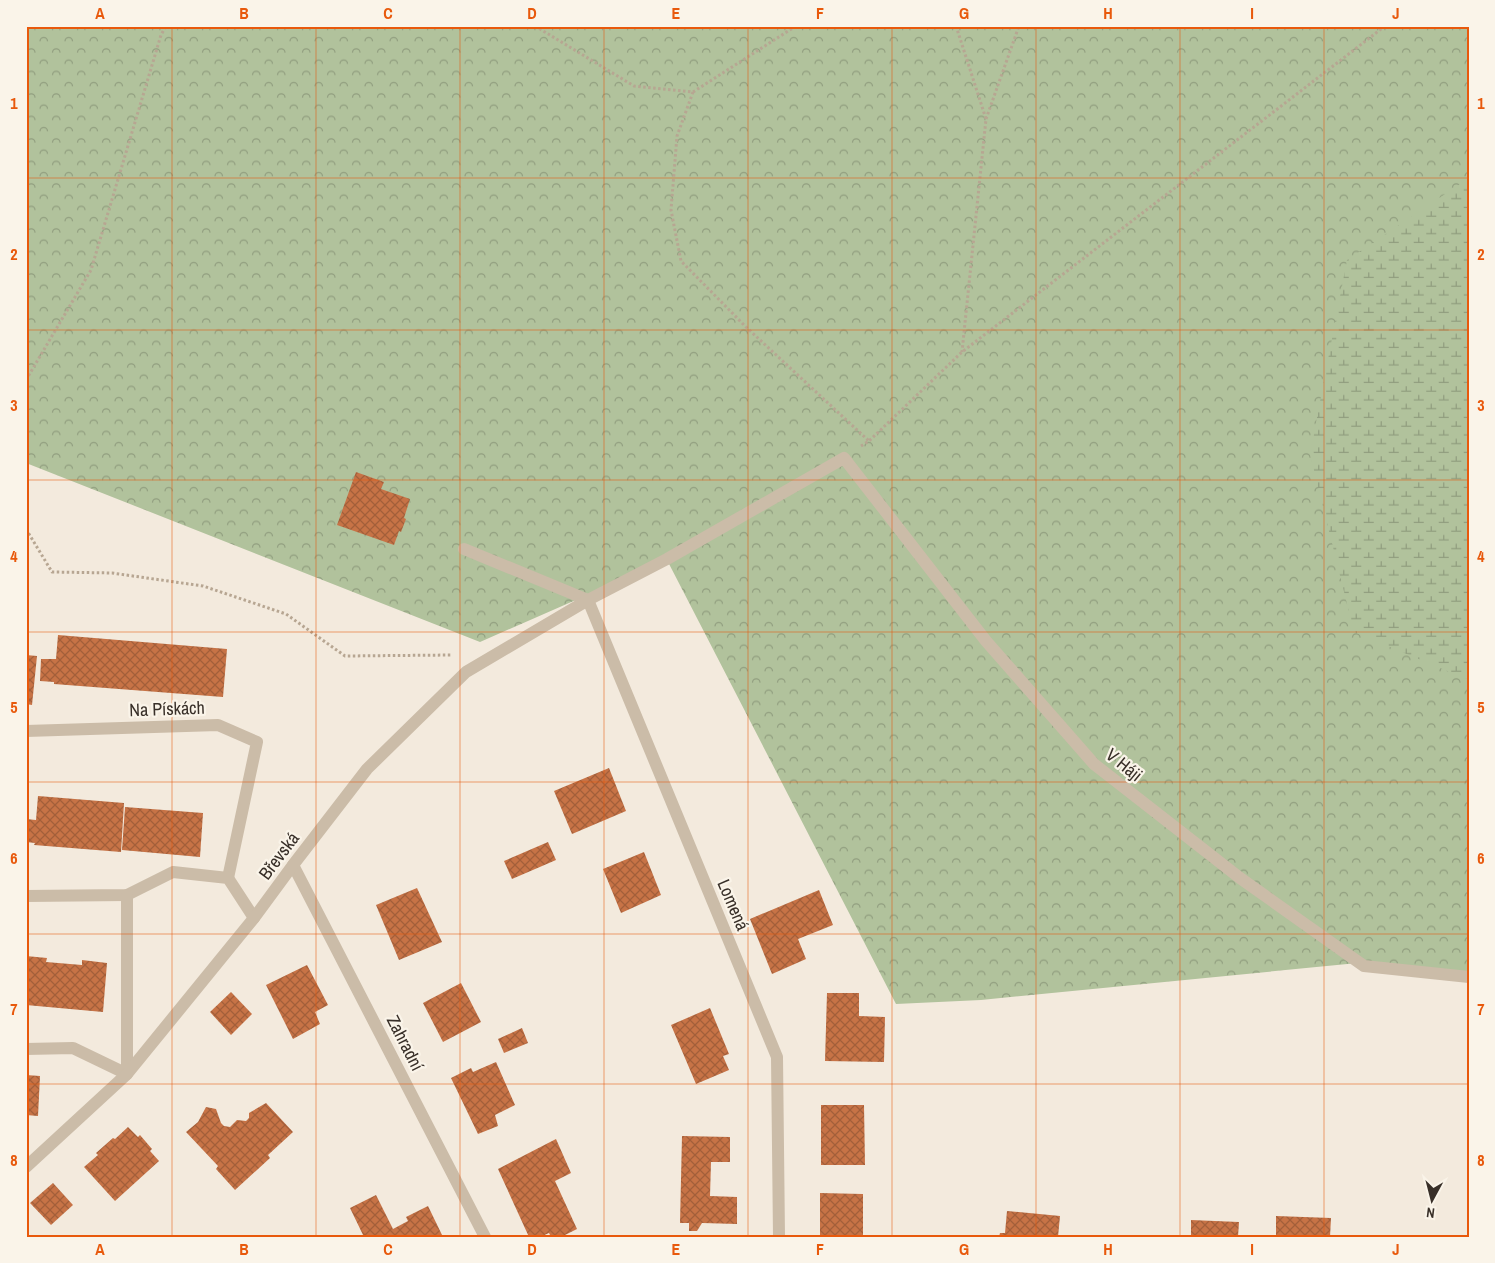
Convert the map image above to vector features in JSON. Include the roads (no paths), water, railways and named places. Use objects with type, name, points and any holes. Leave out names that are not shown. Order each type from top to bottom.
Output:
[{"type":"street","name":"Břevská","points":[[26,1167],[127,1074],[254,918],[367,769],[466,672],[588,600],[667,560],[844,458]]},
{"type":"street","name":"V Háji","points":[[844,458],[986,641],[1094,764],[1240,878],[1364,966],[1469,977]]},
{"type":"street","points":[[464,549],[588,600]]},
{"type":"street","name":"Lomená","points":[[588,600],[777,1057],[779,1237]]},
{"type":"street","name":"Na Pískách","points":[[26,731],[218,725],[257,742],[228,878]]},
{"type":"street","name":"Zahradní","points":[[293,865],[485,1237]]},
{"type":"street","points":[[26,896],[127,895],[173,872],[228,878],[254,918]]},
{"type":"street","points":[[26,1049],[73,1048],[127,1074],[127,895]]}]
